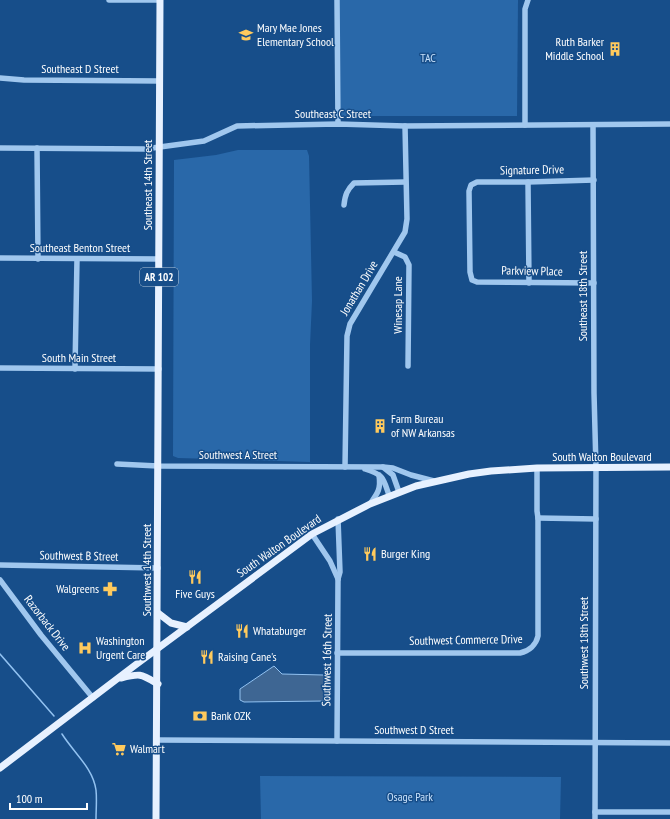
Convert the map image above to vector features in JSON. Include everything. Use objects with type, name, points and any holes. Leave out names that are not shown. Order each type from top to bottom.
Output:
[{"type":"main road","name":"Southeast 14th Street","points":[[159,369],[160,0]]},
{"type":"main road","name":"Southwest 14th Street","points":[[156,819],[159,369]]},
{"type":"main road","name":"South Walton Boulevard","points":[[0,768],[312,534],[338,519],[389,495],[435,482],[491,470],[537,468],[670,467]]},
{"type":"main road","points":[[158,613],[170,623],[187,627]]},
{"type":"main road","points":[[117,680],[134,674],[140,674],[158,684]]},
{"type":"street","points":[[109,0],[160,0]]},
{"type":"street","points":[[337,0],[338,124]]},
{"type":"street","points":[[525,125],[525,9],[528,0]]},
{"type":"street","name":"Southeast D Street","points":[[0,78],[24,80],[160,81]]},
{"type":"street","name":"Southeast C Street","points":[[0,148],[144,149],[204,141],[238,126],[338,124],[405,126],[670,124]]},
{"type":"street","name":"Southeast 18th Street","points":[[593,125],[594,393],[596,468]]},
{"type":"street","name":"Jonathan Drive","points":[[345,467],[347,336],[350,324],[405,232],[407,219],[405,182],[405,126]]},
{"type":"street","points":[[37,148],[38,258]]},
{"type":"street","name":"Signature Drive","points":[[472,277],[470,272],[469,191],[471,185],[477,182],[594,180]]},
{"type":"street","points":[[344,205],[348,188],[354,183],[405,182]]},
{"type":"street","points":[[528,182],[529,283]]},
{"type":"street","name":"Winesap Lane","points":[[394,252],[405,257],[409,265],[408,366]]},
{"type":"street","name":"Southeast Benton Street","points":[[0,258],[159,259]]},
{"type":"street","points":[[75,368],[77,259]]},
{"type":"street","name":"Parkview Place","points":[[472,277],[472,280],[477,282],[594,283]]},
{"type":"street","name":"South Main Street","points":[[0,368],[159,369]]},
{"type":"street","name":"Southwest A Street","points":[[116,464],[158,466],[383,467],[393,468],[410,475],[435,482]]},
{"type":"street","name":"Southwest A Street","points":[[359,467],[379,475]]},
{"type":"street","points":[[383,467],[393,475],[399,492]]},
{"type":"street","name":"Southwest Commerce Drive","points":[[338,653],[520,653],[529,650],[534,645],[538,636],[537,468]]},
{"type":"street","name":"Southwest 18th Street","points":[[595,819],[596,468]]},
{"type":"street","points":[[379,475],[384,479],[389,495]]},
{"type":"street","points":[[370,504],[378,493],[380,484],[379,475]]},
{"type":"street","points":[[538,518],[596,519]]},
{"type":"street","name":"Southwest 16th Street","points":[[336,741],[338,579],[340,572],[338,519]]},
{"type":"street","name":"Southwest 16th Street","points":[[312,534],[330,561],[338,579]]},
{"type":"street","name":"Southwest B Street","points":[[0,565],[158,568]]},
{"type":"street","name":"Razorback Drive","points":[[0,580],[41,635],[93,698]]},
{"type":"street","name":"Southwest D Street","points":[[157,740],[670,743]]},
{"type":"street","points":[[595,812],[670,812]]},
{"type":"green space","name":"TAC","points":[[337,0],[518,0],[517,116],[338,116]]},
{"type":"green space","points":[[238,150],[307,150],[309,156],[312,301],[310,345],[310,462],[178,458],[173,456],[174,160],[216,155]]},
{"type":"green space","name":"Osage Park","points":[[260,776],[561,777],[560,819],[261,819]]},
{"type":"shaded area","points":[[274,666],[282,674],[323,675],[327,679],[325,701],[244,702],[240,700],[240,689]]},
{"type":"waterway","points":[[0,654],[54,716]]},
{"type":"waterway","points":[[62,734],[87,768],[94,782],[96,790],[96,819]]},
{"type":"place","name":"Mary Mae Jones Elementary School","points":[[246,35]]},
{"type":"place","name":"Ruth Barker Middle School","points":[[615,49]]},
{"type":"place","name":"Farm Bureau of NW Arkansas","points":[[380,426]]},
{"type":"place","name":"Burger King","points":[[370,554]]},
{"type":"place","name":"Five Guys","points":[[195,577]]},
{"type":"place","name":"Walgreens","points":[[110,589]]},
{"type":"place","name":"Whataburger","points":[[242,631]]},
{"type":"place","name":"Washington Urgent Care","points":[[85,648]]},
{"type":"place","name":"Raising Cane's","points":[[207,657]]},
{"type":"place","name":"Bank OZK","points":[[200,716]]},
{"type":"place","name":"Walmart","points":[[119,749]]}]
